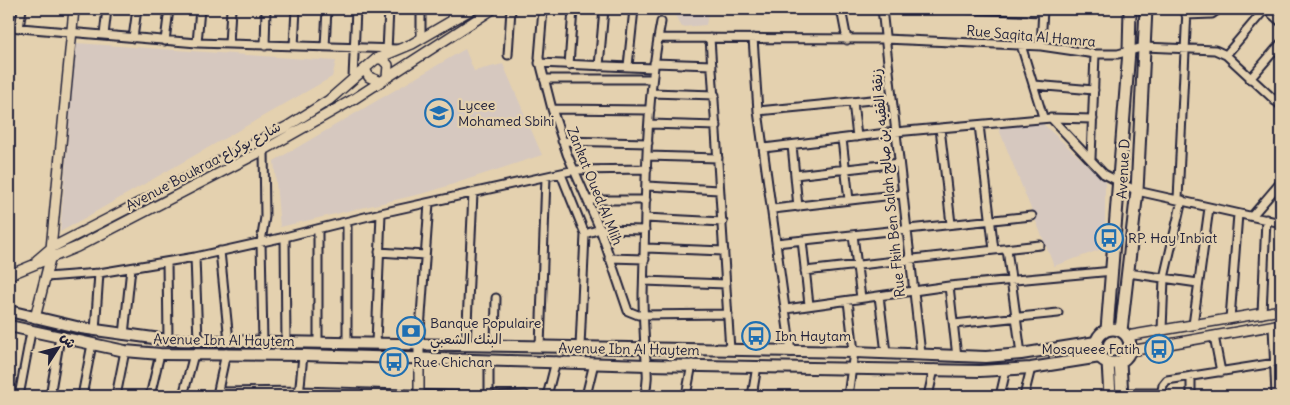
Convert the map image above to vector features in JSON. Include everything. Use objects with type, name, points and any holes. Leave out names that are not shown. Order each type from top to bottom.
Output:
[{"type":"main road","name":"Avenue D","points":[[1107,330],[1129,51],[1130,9]]},
{"type":"main road","name":"Avenue D","points":[[1124,333],[1137,191],[1146,9]]},
{"type":"main road","name":"Avenue Ibn Al Haytem","points":[[9,311],[35,318],[124,335],[168,340],[229,342],[886,352],[957,356],[1021,354],[1096,342]]},
{"type":"main road","name":"Avenue Ibn Al Haytem","points":[[9,326],[125,351],[160,354],[303,354],[647,365],[692,364],[1006,370],[1109,361]]},
{"type":"main road","points":[[1109,361],[1130,351],[1124,333],[1107,330],[1098,337],[1096,342],[1109,361],[1122,395]]},
{"type":"main road","points":[[1109,361],[1110,396]]},
{"type":"street","points":[[19,28],[22,9]]},
{"type":"street","points":[[35,318],[50,258],[74,9]]},
{"type":"street","points":[[104,35],[107,9]]},
{"type":"street","points":[[133,38],[138,9]]},
{"type":"street","points":[[166,41],[169,9]]},
{"type":"street","points":[[197,43],[200,9]]},
{"type":"street","points":[[229,44],[230,9]]},
{"type":"street","points":[[265,46],[266,9]]},
{"type":"street","points":[[294,46],[296,9]]},
{"type":"street","points":[[325,47],[327,9]]},
{"type":"street","points":[[353,78],[356,9]]},
{"type":"street","points":[[387,51],[389,9]]},
{"type":"street","points":[[421,9],[421,39]]},
{"type":"street","points":[[452,21],[453,9]]},
{"type":"street","points":[[9,27],[197,43],[387,51],[401,49],[472,9]]},
{"type":"street","name":"Avenue Boukraa شارع بوكراع","points":[[9,275],[34,263],[77,247],[264,150],[383,79],[490,9]]},
{"type":"street","points":[[508,55],[511,9]]},
{"type":"street","name":"Zankat Oued Al Mlih","points":[[543,9],[539,64],[562,141],[600,228],[628,311],[634,315],[644,314]]},
{"type":"street","points":[[569,65],[573,9]]},
{"type":"street","points":[[599,66],[604,9]]},
{"type":"street","points":[[628,66],[634,9]]},
{"type":"street","points":[[842,9],[847,40]]},
{"type":"street","name":"Rue Fkih Ben Salah زنقة الفقيه بن صالح","points":[[882,9],[921,354]]},
{"type":"street","points":[[968,9],[1043,10],[1041,46]]},
{"type":"street","points":[[1162,330],[1164,278],[1180,199],[1184,49],[1187,12],[1212,14],[1220,9]]},
{"type":"street","points":[[1281,22],[1266,9],[1226,55],[1250,80],[1281,106]]},
{"type":"street","points":[[644,396],[648,376],[645,349],[644,281],[648,143],[652,79],[661,22]]},
{"type":"street","name":"Rue Saqita Al Hamra","points":[[658,38],[885,39],[1041,46],[1094,54],[1118,54],[1144,47],[1215,50],[1226,55]]},
{"type":"street","points":[[710,38],[730,350]]},
{"type":"street","points":[[753,38],[758,111],[773,209],[791,352]]},
{"type":"street","points":[[1250,80],[1281,43]]},
{"type":"street","points":[[1021,45],[1043,117]]},
{"type":"street","points":[[376,59],[382,59],[388,65],[383,79],[369,77],[365,69],[376,59],[387,51]]},
{"type":"street","points":[[1091,158],[1094,54]]},
{"type":"street","points":[[539,64],[599,66],[712,65]]},
{"type":"street","name":"Avenue Boukraa شارع بوكراع","points":[[34,263],[51,248],[288,126],[329,100],[365,69]]},
{"type":"street","points":[[544,78],[652,79]]},
{"type":"street","points":[[1034,85],[1094,90]]},
{"type":"street","points":[[651,93],[715,95]]},
{"type":"street","points":[[1275,101],[1281,94]]},
{"type":"street","points":[[758,111],[892,98]]},
{"type":"street","points":[[853,102],[857,137]]},
{"type":"street","points":[[552,109],[650,110]]},
{"type":"street","points":[[764,148],[1043,117],[1093,120]]},
{"type":"street","points":[[1051,118],[1091,158],[1100,170],[1119,183],[1137,191],[1180,199],[1209,208],[1281,223]]},
{"type":"street","points":[[650,124],[717,126]]},
{"type":"street","points":[[979,125],[994,250]]},
{"type":"street","points":[[940,128],[951,224]]},
{"type":"street","points":[[842,139],[849,200]]},
{"type":"street","points":[[562,141],[648,143]]},
{"type":"street","points":[[792,144],[798,207]]},
{"type":"street","points":[[263,342],[261,242],[264,216],[264,150]]},
{"type":"street","points":[[648,156],[718,158]]},
{"type":"street","points":[[795,175],[899,163]]},
{"type":"street","points":[[46,276],[99,273],[195,257],[575,170],[647,169]]},
{"type":"street","points":[[561,174],[584,234],[580,348]]},
{"type":"street","points":[[540,347],[546,177]]},
{"type":"street","points":[[1252,216],[1281,182]]},
{"type":"street","points":[[647,186],[719,190]]},
{"type":"street","points":[[466,346],[473,193]]},
{"type":"street","points":[[773,209],[902,194]]},
{"type":"street","points":[[588,200],[646,200]]},
{"type":"street","points":[[419,396],[420,344],[429,203]]},
{"type":"street","points":[[1192,325],[1209,208]]},
{"type":"street","points":[[376,344],[381,213]]},
{"type":"street","points":[[1230,319],[1238,214]]},
{"type":"street","points":[[776,243],[989,219],[1032,216]]},
{"type":"street","points":[[645,218],[723,222]]},
{"type":"street","points":[[1262,314],[1266,219]]},
{"type":"street","points":[[347,222],[347,344]]},
{"type":"street","points":[[584,234],[600,228],[645,230]]},
{"type":"street","points":[[318,229],[318,343]]},
{"type":"street","points":[[853,234],[861,298]]},
{"type":"street","points":[[285,237],[286,342]]},
{"type":"street","points":[[802,240],[809,305]]},
{"type":"street","points":[[805,271],[1040,245]]},
{"type":"street","points":[[646,248],[724,251]]},
{"type":"street","points":[[1007,249],[1021,354]]},
{"type":"street","points":[[220,251],[229,342]]},
{"type":"street","points":[[379,252],[425,255]]},
{"type":"street","points":[[195,257],[198,341]]},
{"type":"street","points":[[610,258],[645,258]]},
{"type":"street","points":[[167,262],[168,340]]},
{"type":"street","points":[[124,335],[132,268]]},
{"type":"street","points":[[786,309],[949,286],[1010,282],[1113,271]]},
{"type":"street","points":[[95,330],[99,273]]},
{"type":"street","points":[[1128,273],[1198,283]]},
{"type":"street","points":[[644,281],[726,284]]},
{"type":"street","points":[[949,286],[957,356]]},
{"type":"street","points":[[879,296],[886,352]]},
{"type":"street","points":[[495,346],[496,298]]},
{"type":"street","points":[[848,301],[854,352],[848,396]]},
{"type":"street","points":[[1124,333],[1162,330],[1281,310]]},
{"type":"street","points":[[954,324],[1058,313]]},
{"type":"street","points":[[644,314],[728,314]]},
{"type":"street","points":[[1130,351],[1277,325],[1278,362],[1276,396]]},
{"type":"street","points":[[19,396],[30,332]]},
{"type":"street","points":[[1214,336],[1221,372]]},
{"type":"street","points":[[50,396],[60,337]]},
{"type":"street","points":[[82,396],[92,344]]},
{"type":"street","points":[[116,396],[125,351]]},
{"type":"street","points":[[226,353],[217,394],[472,396]]},
{"type":"street","points":[[150,396],[160,354]]},
{"type":"street","points":[[183,396],[194,354]]},
{"type":"street","points":[[300,394],[303,354]]},
{"type":"street","points":[[488,396],[490,360]]},
{"type":"street","points":[[547,396],[556,361]]},
{"type":"street","points":[[1122,395],[1161,395],[1163,385],[1167,380],[1278,362]]},
{"type":"street","points":[[586,396],[594,363]]},
{"type":"street","points":[[686,396],[692,364]]},
{"type":"street","points":[[752,396],[757,366]]},
{"type":"street","points":[[1024,396],[1031,368]]},
{"type":"street","points":[[928,396],[934,369]]},
{"type":"street","points":[[1000,396],[1006,370]]},
{"type":"street","points":[[1191,376],[1191,396]]},
{"type":"street","points":[[496,396],[525,395]]},
{"type":"shaded area","points":[[671,9],[709,9],[706,25],[682,27]]},
{"type":"shaded area","points":[[76,43],[336,61],[332,77],[60,232]]},
{"type":"shaded area","name":"Lycee Mohamed Sbihi","points":[[465,49],[474,71],[503,64],[542,155],[429,192],[280,227],[274,161]]},
{"type":"shaded area","points":[[1042,123],[1105,181],[1105,248],[1054,266],[998,127]]},
{"type":"place","name":"Lycee Mohamed Sbihi","points":[[439,113]]},
{"type":"place","name":"RP. Hay Inbiat","points":[[1109,238]]},
{"type":"place","name":"Banque Populaire البنك الشعبي","points":[[411,331]]},
{"type":"place","name":"Ibn Haytam","points":[[756,336]]},
{"type":"place","name":"Mosqueee Fatih","points":[[1159,349]]},
{"type":"place","name":"Rue Chichan","points":[[394,362]]}]
